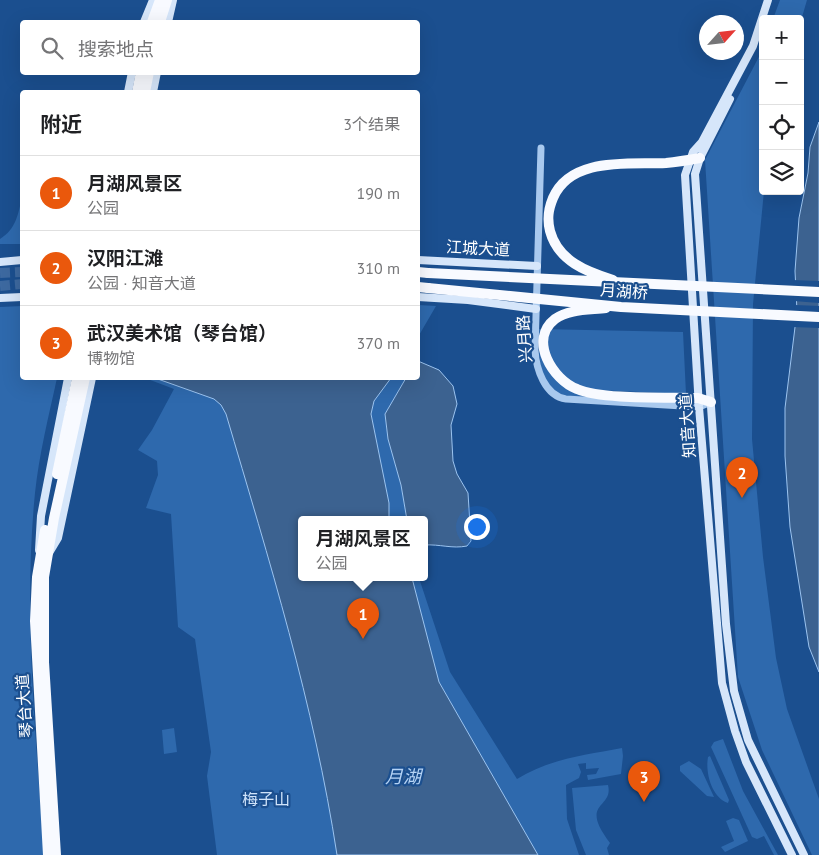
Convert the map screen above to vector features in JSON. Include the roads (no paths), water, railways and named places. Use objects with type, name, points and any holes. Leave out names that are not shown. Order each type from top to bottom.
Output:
[{"type":"highway","points":[[153,20],[160,0]]},
{"type":"highway","points":[[161,20],[167,0]]},
{"type":"highway","points":[[137,90],[140,75]]},
{"type":"highway","points":[[145,90],[148,75]]},
{"type":"highway","points":[[622,283],[596,274],[569,260],[555,244],[548,222],[549,208],[561,185],[570,177],[593,167],[695,159]]},
{"type":"highway","name":"月湖桥","points":[[423,272],[819,292]]},
{"type":"highway","name":"月湖桥","points":[[423,287],[621,307],[819,317]]},
{"type":"highway","points":[[621,307],[582,311],[561,316],[550,324],[544,336],[544,350],[555,374],[568,385],[594,394],[711,402]]},
{"type":"highway","name":"琴台大道","points":[[48,855],[36,663],[36,599],[77,380]]},
{"type":"highway","name":"琴台大道","points":[[65,450],[84,380]]},
{"type":"highway","name":"琴台大道","points":[[43,555],[44,662],[56,855]]},
{"type":"main road","points":[[145,20],[153,0]]},
{"type":"main road","points":[[168,20],[173,0]]},
{"type":"main road","name":"知音大道","points":[[766,15],[770,0]]},
{"type":"main road","name":"知音大道","points":[[770,0],[753,46],[695,159],[695,174],[726,624],[734,691],[755,758],[804,855]]},
{"type":"main road","name":"知音大道","points":[[759,40],[685,175],[698,402],[722,684],[746,762],[792,855]]},
{"type":"main road","points":[[128,90],[131,75]]},
{"type":"main road","points":[[153,90],[156,75]]},
{"type":"main road","points":[[0,262],[20,260]]},
{"type":"main road","name":"江城大道","points":[[420,260],[537,266]]},
{"type":"main road","points":[[0,298],[20,296]]},
{"type":"main road","points":[[420,297],[486,302],[536,309]]},
{"type":"main road","name":"琴台大道","points":[[43,555],[38,539],[41,516],[68,380]]},
{"type":"main road","name":"琴台大道","points":[[43,555],[58,538],[92,380]]},
{"type":"street","name":"兴月路","points":[[541,148],[536,362],[548,388],[555,396],[566,399],[698,402]]},
{"type":"water","points":[[819,122],[819,672],[809,647],[790,527],[785,456],[785,408],[797,311],[795,271],[799,218],[808,173],[810,147]]},
{"type":"water","points":[[420,362],[439,370],[453,386],[457,404],[451,425],[453,461],[457,474],[468,493],[471,541],[467,546],[428,545],[428,516],[406,516],[401,485],[388,439],[385,414],[405,380],[420,380]]},
{"type":"water","name":"月湖","points":[[161,380],[390,380],[374,401],[371,414],[389,503],[389,516],[298,516],[298,581],[413,581],[439,682],[538,855],[337,855],[316,743],[289,633],[226,414],[221,405],[214,399]]},
{"type":"tunnel","points":[[0,273],[20,272]]},
{"type":"tunnel","points":[[0,286],[20,284]]},
{"type":"place","name":"汉阳江滩","points":[[742,498]]},
{"type":"place","name":"月湖风景区","points":[[363,639]]},
{"type":"place","name":"武汉美术馆（琴台馆）","points":[[644,802]]},
{"type":"park label","name":"梅子山","points":[[266,799]]}]
